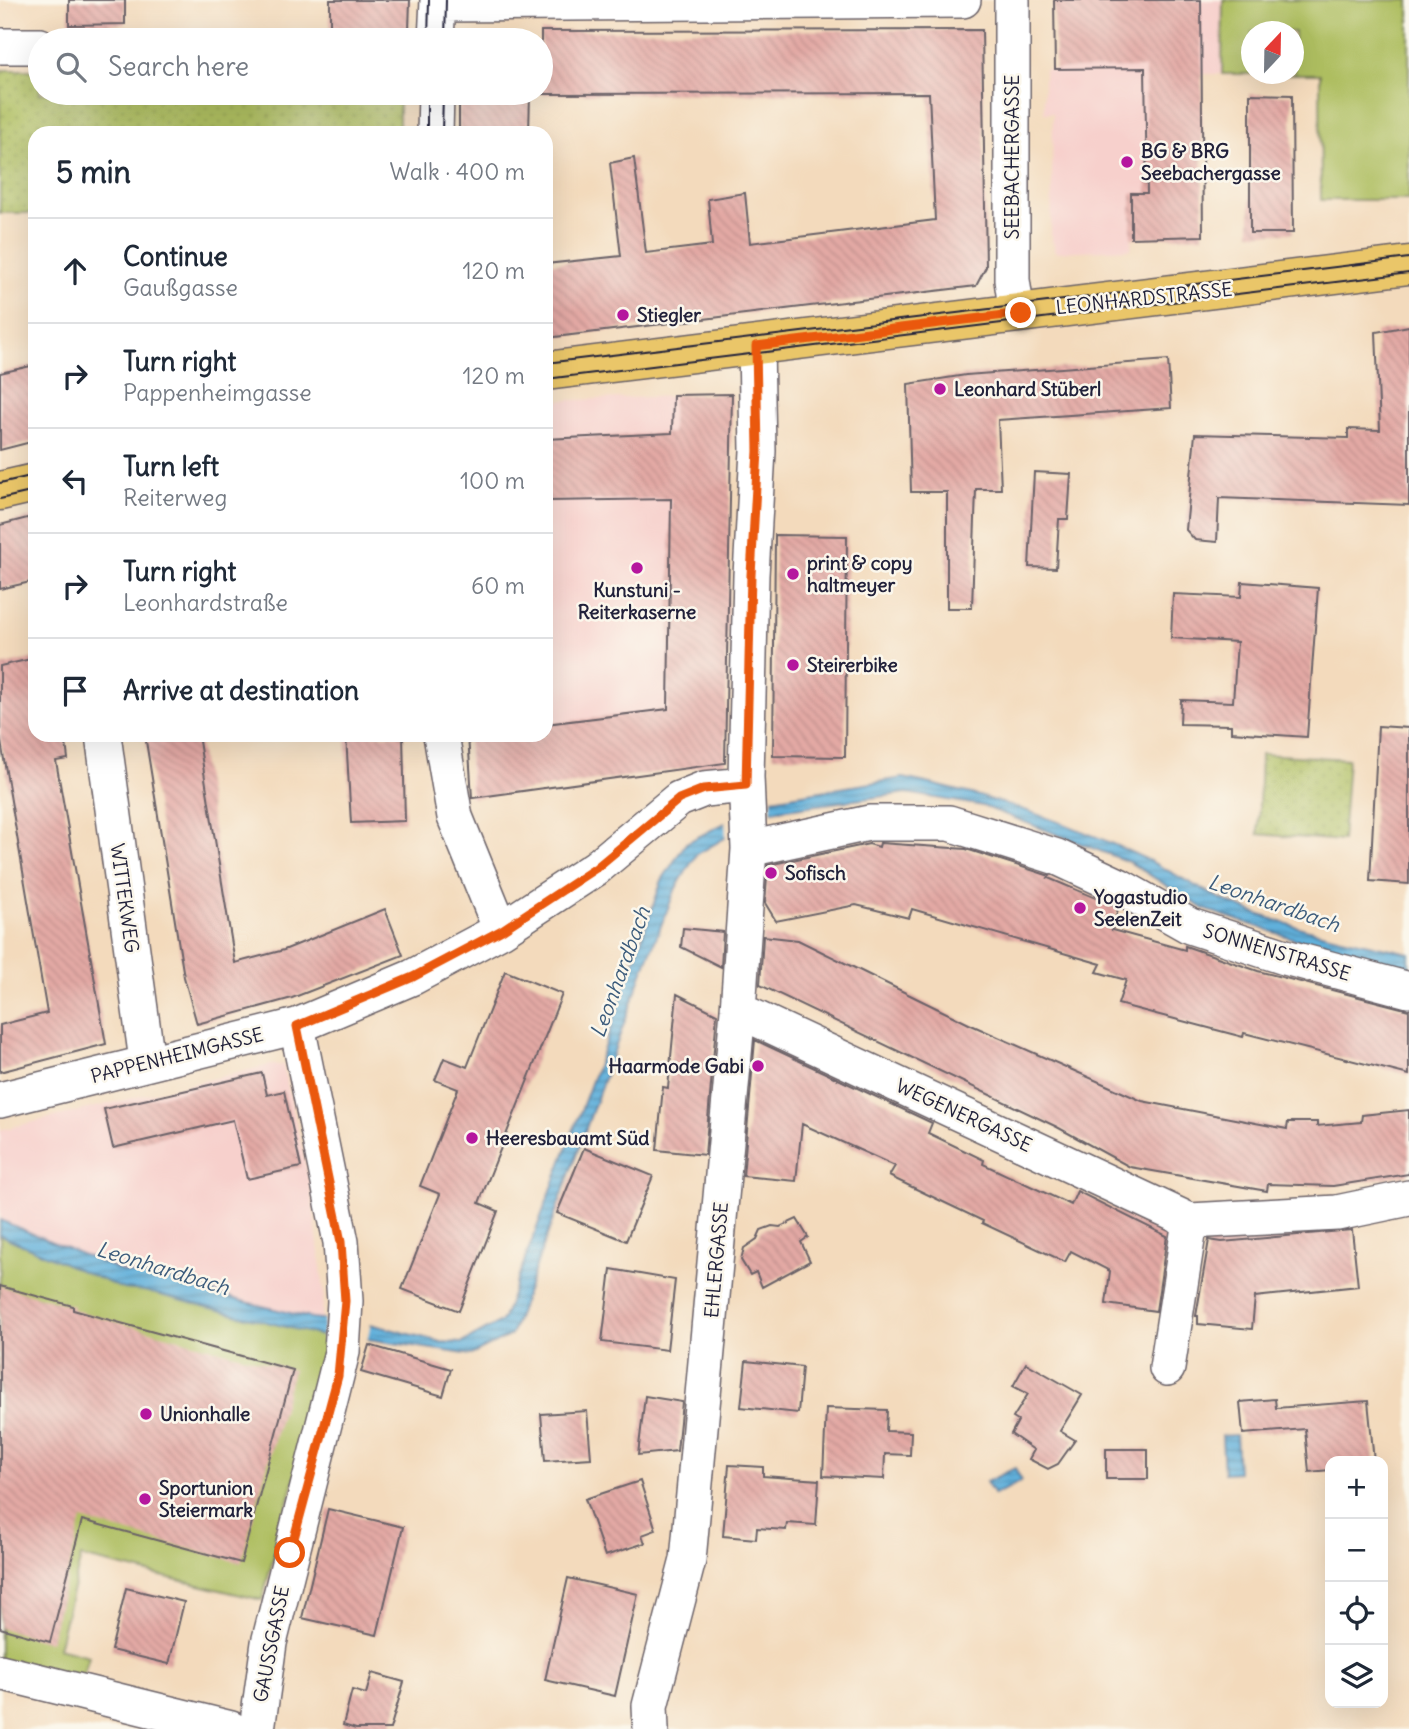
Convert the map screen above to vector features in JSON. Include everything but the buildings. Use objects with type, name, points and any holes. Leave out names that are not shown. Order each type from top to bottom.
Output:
[{"type":"main road","name":"LEONHARDSTRASSE","points":[[553,370],[1409,265]]},
{"type":"main road","points":[[0,491],[28,484]]},
{"type":"street","points":[[437,28],[438,2],[963,0]]},
{"type":"street","points":[[984,0],[1004,0]]},
{"type":"street","name":"SEEBACHERGASSE","points":[[1012,0],[1012,280],[1017,314]]},
{"type":"street","points":[[0,46],[28,46]]},
{"type":"street","points":[[435,126],[436,105]]},
{"type":"street","name":"EHLERGASSE","points":[[651,1729],[650,1706],[688,1560],[738,1010],[748,818],[751,575],[758,451],[756,346]]},
{"type":"street","name":"WITTEKWEG","points":[[104,742],[147,1062]]},
{"type":"street","points":[[442,742],[455,817],[502,930]]},
{"type":"street","name":"PAPPENHEIMGASSE","points":[[0,1100],[297,1026],[413,977],[502,930],[596,868],[679,799],[704,789],[748,818]]},
{"type":"street","name":"SONNENSTRASSE","points":[[748,818],[949,823],[1056,857],[1119,886],[1190,926],[1286,957],[1409,990]]},
{"type":"street","name":"WEGENERGASSE","points":[[738,1010],[1190,1220],[1337,1213],[1409,1198]]},
{"type":"street","name":"GAUSSGASSE","points":[[257,1729],[268,1643],[342,1352],[345,1301],[341,1242],[297,1026]]},
{"type":"street","points":[[1167,1368],[1190,1220]]},
{"type":"street","points":[[0,1672],[231,1729]]},
{"type":"shaded area","name":"BG & BRG Seebachergasse","points":[[1054,0],[1409,0],[1409,200],[1321,200],[1320,74],[1304,74],[1304,21],[1241,21],[1241,74],[1201,74],[1203,236],[1132,238],[1131,249],[1056,252],[1051,237],[1053,113],[1044,113],[1044,69],[1055,69]]},
{"type":"shaded area","name":"Kunstuni - Reiterkaserne","points":[[732,394],[725,763],[470,798],[468,742],[553,742],[553,401]]},
{"type":"shaded area","points":[[270,1065],[283,1065],[310,1183],[324,1291],[321,1325],[120,1277],[0,1228],[0,1130]]},
{"type":"green space","points":[[1223,0],[1409,0],[1409,200],[1321,200],[1320,74],[1304,74],[1304,21],[1241,21],[1241,74],[1222,74]]},
{"type":"green space","points":[[0,70],[28,70],[28,105],[399,105],[399,126],[28,126],[28,213],[0,213]]},
{"type":"green space","points":[[1261,754],[1348,759],[1342,841],[1258,834]]},
{"type":"green space","name":"Sportunion Steiermark","points":[[0,1228],[120,1277],[321,1325],[327,1359],[262,1600],[81,1557],[58,1648],[89,1656],[79,1692],[0,1672]]},
{"type":"water","name":"Leonhardbach","points":[[903,778],[992,800],[1107,841],[1209,893],[1277,921],[1409,953],[1409,969],[1298,940],[1204,909],[1129,862],[983,806],[907,793],[771,811],[696,855],[676,888],[643,971],[511,1335],[471,1355],[368,1339],[322,1336],[144,1291],[123,1289],[0,1235],[0,1220],[126,1273],[175,1280],[238,1300],[310,1318],[370,1324],[441,1342],[462,1343],[502,1321],[599,1062],[662,880],[686,843],[772,799]]},
{"type":"water","points":[[1236,1435],[1238,1472],[1224,1473],[1222,1436]]},
{"type":"water","points":[[1015,1468],[1022,1481],[994,1495],[986,1482]]},
{"type":"pier","points":[[772,796],[771,815],[726,841],[725,818]]},
{"type":"pier","points":[[324,1316],[371,1321],[367,1342],[322,1340]]},
{"type":"tram line","points":[[428,28],[429,0]]},
{"type":"tram line","points":[[445,28],[446,0]]},
{"type":"tram line","points":[[427,105],[427,126]]},
{"type":"tram line","points":[[442,126],[443,105]]},
{"type":"tram line","points":[[553,362],[1409,258]]},
{"type":"tram line","points":[[553,378],[1409,273]]},
{"type":"tram line","points":[[0,483],[28,477]]},
{"type":"tram line","points":[[0,499],[28,493]]},
{"type":"place","name":"BG & BRG Seebachergasse","points":[[1127,162]]},
{"type":"place","name":"Stiegler","points":[[623,315]]},
{"type":"place","name":"Leonhard Stüberl","points":[[940,389]]},
{"type":"place","name":"Kunstuni - Reiterkaserne","points":[[637,568]]},
{"type":"place","name":"print & copy haltmeyer","points":[[793,574]]},
{"type":"place","name":"Steirerbike","points":[[793,665]]},
{"type":"place","name":"Sofisch","points":[[771,873]]},
{"type":"place","name":"Yogastudio SeelenZeit","points":[[1080,908]]},
{"type":"place","name":"Haarmode Gabi","points":[[758,1066]]},
{"type":"place","name":"Heeresbauamt Süd","points":[[472,1138]]},
{"type":"place","name":"Unionhalle","points":[[146,1414]]},
{"type":"place","name":"Sportunion Steiermark","points":[[145,1499]]},
{"type":"route","points":[[290,1553],[338,1376],[345,1301],[341,1242],[297,1026],[413,977],[502,930],[596,868],[644,831],[679,799],[704,789],[746,785],[751,575],[758,451],[756,346],[1021,313]]}]
